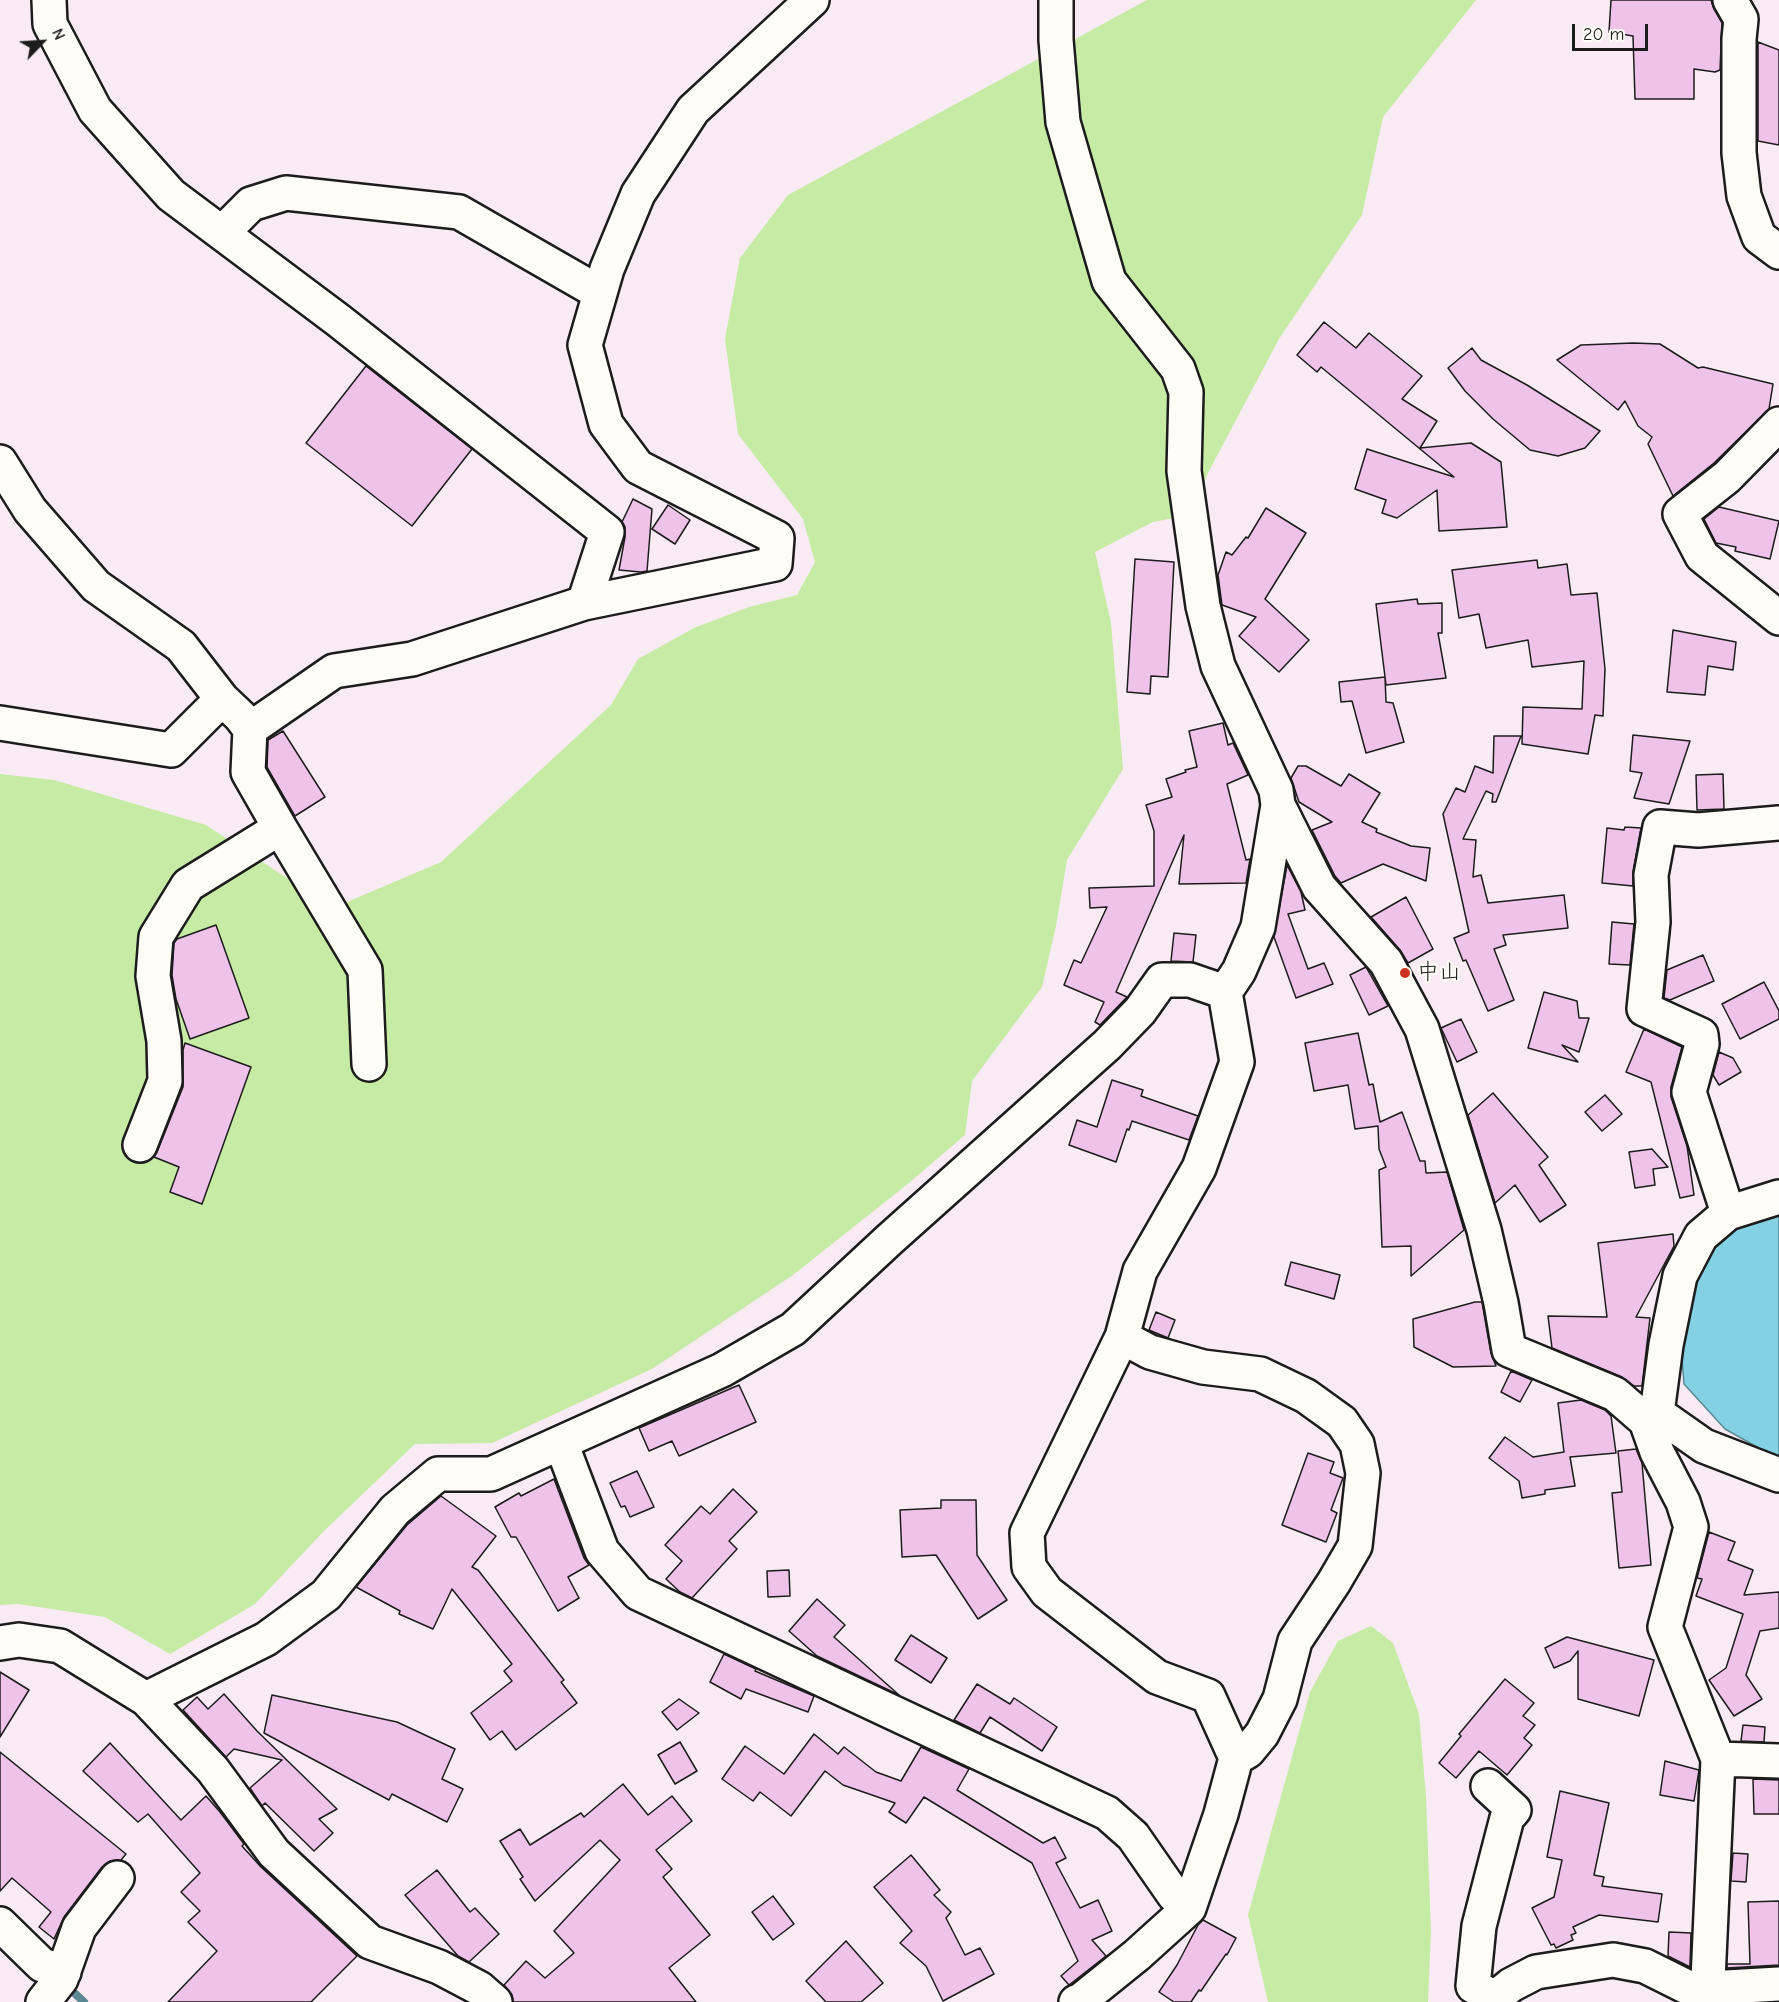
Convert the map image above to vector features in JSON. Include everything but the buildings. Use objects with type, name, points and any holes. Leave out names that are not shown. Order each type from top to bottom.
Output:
[{"type":"street","points":[[49,0],[50,24],[95,110],[171,195],[339,320],[607,532],[584,603]]},
{"type":"street","points":[[250,729],[334,671],[412,659],[584,603],[775,564],[777,538],[638,467],[606,424],[585,345],[607,269],[638,194],[693,110],[812,0]]},
{"type":"street","points":[[1056,0],[1056,40],[1063,122],[1081,190],[1109,281],[1178,369],[1186,392],[1184,471],[1203,606],[1218,666],[1276,790],[1278,805],[1258,927],[1239,971],[1225,992],[1237,1062],[1199,1168],[1140,1271],[1122,1337],[1027,1533],[1029,1567],[1047,1592],[1157,1677],[1208,1696],[1236,1758],[1221,1814],[1189,1908],[1137,1955],[1079,2001]]},
{"type":"street","points":[[1731,0],[1741,19],[1739,153],[1744,196],[1759,237],[1779,252]]},
{"type":"street","points":[[222,233],[251,204],[286,192],[459,212],[600,293]]},
{"type":"street","points":[[1779,424],[1727,477],[1680,514],[1702,556],[1779,618]]},
{"type":"street","points":[[0,462],[30,510],[96,586],[181,646],[222,699],[232,707],[250,729],[248,772],[365,970],[369,1064]]},
{"type":"street","points":[[0,723],[171,750],[222,699]]},
{"type":"street","points":[[1278,805],[1320,887],[1386,962],[1422,1029],[1484,1230],[1509,1350],[1615,1394],[1704,1446],[1779,1475]]},
{"type":"street","points":[[1728,1213],[1689,1092],[1702,1044],[1701,1035],[1644,1009],[1653,922],[1651,875],[1660,827],[1698,830],[1779,823]]},
{"type":"street","points":[[140,1144],[165,1082],[164,1041],[153,976],[156,937],[188,885],[280,828]]},
{"type":"street","points":[[146,1699],[266,1638],[326,1595],[395,1510],[438,1474],[490,1474],[722,1370],[793,1329],[1107,1045],[1140,1011],[1162,980],[1190,980],[1225,992]]},
{"type":"street","points":[[1707,1995],[1718,1759],[1665,1627],[1691,1527],[1683,1503],[1657,1452],[1651,1417],[1680,1276],[1701,1236],[1728,1213],[1779,1197]]},
{"type":"street","points":[[1122,1337],[1149,1353],[1203,1367],[1260,1374],[1306,1396],[1342,1422],[1357,1444],[1363,1473],[1355,1546],[1294,1641],[1280,1699],[1262,1734],[1248,1751],[1236,1758]]},
{"type":"street","points":[[561,1443],[603,1551],[638,1593],[1107,1813],[1133,1836],[1174,1895],[1189,1908]]},
{"type":"street","points":[[0,1643],[19,1640],[60,1646],[146,1699],[213,1770],[274,1853],[370,1942],[438,1967],[479,1988],[495,2002]]},
{"type":"street","points":[[1718,1759],[1779,1761]]},
{"type":"street","points":[[1488,1786],[1514,1810],[1507,1818],[1479,1926],[1473,1986],[1495,1998],[1511,1985],[1536,1972],[1613,1960],[1645,1966],[1707,1995],[1779,1984]]},
{"type":"street","points":[[55,1986],[79,1928],[117,1878]]},
{"type":"street","points":[[0,1924],[42,1965],[55,1986]]},
{"type":"green space","points":[[1147,0],[1476,0],[1383,117],[1362,215],[1279,339],[1210,469],[1189,515],[1153,522],[1095,552],[1111,623],[1123,769],[1067,860],[1056,926],[1042,987],[972,1081],[965,1135],[909,1183],[793,1275],[652,1369],[492,1443],[415,1444],[324,1531],[255,1604],[170,1654],[105,1617],[18,1604],[0,1605],[0,774],[54,780],[206,825],[333,908],[441,862],[611,705],[638,659],[694,628],[749,607],[797,595],[815,562],[803,519],[738,434],[725,339],[740,258],[788,195]]},
{"type":"green space","points":[[1371,1626],[1393,1643],[1419,1714],[1426,1796],[1431,1931],[1428,2002],[1268,2002],[1248,1915],[1310,1692],[1338,1641]]},
{"type":"water","points":[[1779,1206],[1779,1457],[1773,1456],[1725,1429],[1684,1384],[1680,1334],[1699,1250],[1734,1222]]},
{"type":"waterway","points":[[64,1987],[70,1989],[84,2002]]},
{"type":"place","name":"中山","points":[[1405,973]]}]
